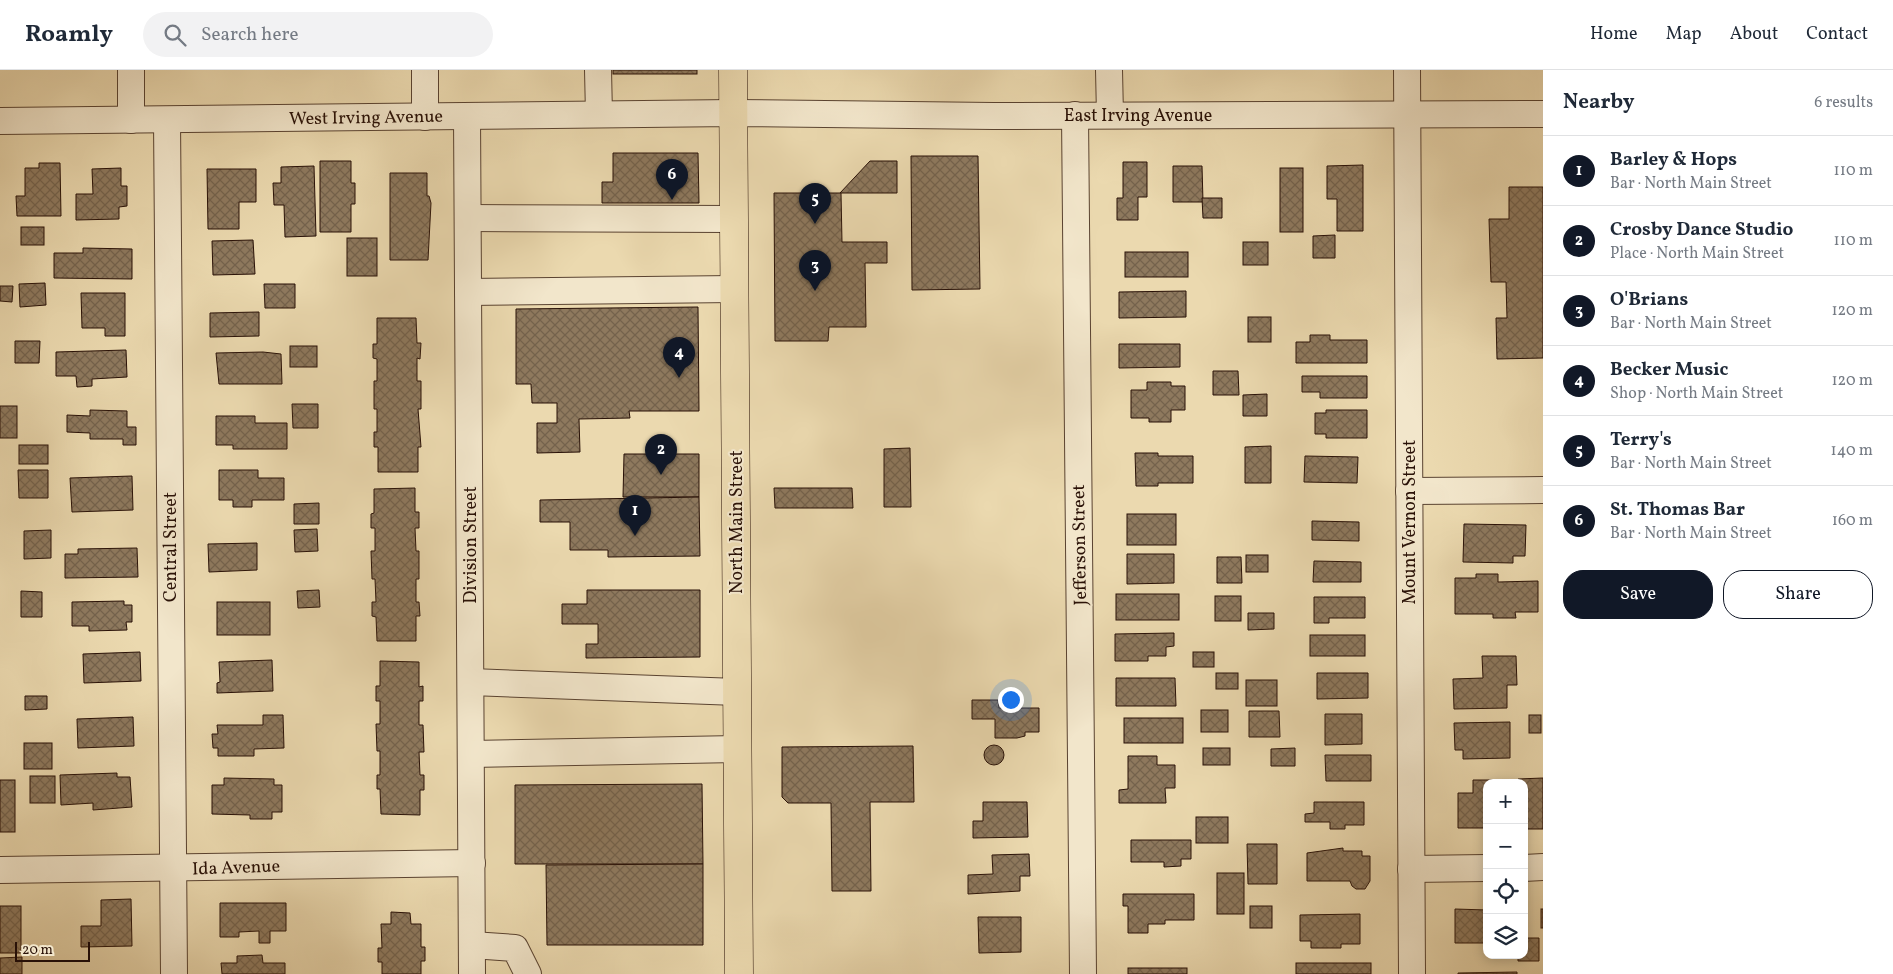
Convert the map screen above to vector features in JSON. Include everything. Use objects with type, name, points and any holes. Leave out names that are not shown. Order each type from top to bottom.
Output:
[{"type":"main road","name":"North Main Street","points":[[733,70],[739,974]]},
{"type":"street","points":[[131,70],[131,120]]},
{"type":"street","points":[[425,70],[425,117]]},
{"type":"street","points":[[598,70],[599,114]]},
{"type":"street","points":[[1109,70],[1110,115]]},
{"type":"street","name":"Mount Vernon Street","points":[[1407,70],[1412,974]]},
{"type":"street","name":"West Irving Avenue","points":[[0,121],[733,113]]},
{"type":"street","name":"East Irving Avenue","points":[[733,113],[1075,115],[1543,114]]},
{"type":"street","name":"Jefferson Street","points":[[1075,115],[1084,974]]},
{"type":"street","name":"Division Street","points":[[467,116],[472,974]]},
{"type":"street","name":"Central Street","points":[[167,120],[174,974]]},
{"type":"street","points":[[468,218],[733,219]]},
{"type":"street","points":[[468,292],[734,289]]},
{"type":"street","points":[[1409,491],[1543,490]]},
{"type":"street","points":[[470,682],[737,692]]},
{"type":"street","points":[[471,754],[737,749]]},
{"type":"street","name":"Ida Avenue","points":[[0,870],[173,869],[334,864],[472,863]]},
{"type":"street","points":[[1528,868],[1543,867]]},
{"type":"street","points":[[1411,869],[1483,868]]},
{"type":"street","points":[[472,945],[515,948],[528,974]]},
{"type":"building","points":[[613,70],[697,70],[697,74],[613,74]]},
{"type":"building","points":[[613,153],[698,153],[699,203],[602,203],[602,182],[613,182]]},
{"type":"building","points":[[911,156],[978,156],[980,289],[912,290]]},
{"type":"building","points":[[320,161],[351,161],[351,183],[355,183],[355,204],[351,204],[351,232],[320,232]]},
{"type":"building","points":[[870,161],[897,161],[897,193],[840,193]]},
{"type":"building","points":[[1123,162],[1147,162],[1147,197],[1138,197],[1138,220],[1117,220],[1117,198],[1123,198]]},
{"type":"building","points":[[39,163],[60,163],[61,216],[17,216],[16,196],[25,196],[25,168],[39,168]]},
{"type":"building","points":[[1363,165],[1363,231],[1337,231],[1337,199],[1327,199],[1327,166]]},
{"type":"building","points":[[314,166],[316,236],[285,237],[284,205],[274,205],[273,183],[281,183],[281,167]]},
{"type":"building","points":[[1173,166],[1202,166],[1203,202],[1173,202]]},
{"type":"building","points":[[121,168],[121,186],[127,186],[127,206],[119,207],[119,219],[76,220],[76,194],[93,194],[92,169]]},
{"type":"building","points":[[1280,168],[1303,168],[1303,232],[1280,232]]},
{"type":"building","points":[[207,169],[256,169],[256,202],[239,202],[239,229],[208,229]]},
{"type":"building","points":[[390,173],[427,173],[427,196],[429,196],[431,203],[428,260],[390,260]]},
{"type":"building","points":[[1509,187],[1543,187],[1543,358],[1497,359],[1496,318],[1507,318],[1506,282],[1491,282],[1489,219],[1509,219]]},
{"type":"building","points":[[774,193],[841,193],[842,242],[887,242],[887,263],[865,263],[866,327],[829,327],[828,341],[775,341]]},
{"type":"building","points":[[1202,198],[1222,198],[1222,218],[1203,218]]},
{"type":"building","points":[[21,227],[44,227],[44,245],[21,245]]},
{"type":"building","points":[[1335,235],[1335,258],[1313,258],[1313,236]]},
{"type":"building","points":[[347,238],[377,238],[377,276],[347,276]]},
{"type":"building","points":[[253,240],[255,274],[213,275],[212,241]]},
{"type":"building","points":[[1243,242],[1268,242],[1268,265],[1243,265]]},
{"type":"building","points":[[83,248],[132,249],[132,279],[54,278],[54,253],[83,253]]},
{"type":"building","points":[[1125,252],[1188,252],[1188,277],[1125,277]]},
{"type":"building","points":[[45,283],[46,305],[20,307],[19,284]]},
{"type":"building","points":[[264,284],[295,284],[295,308],[265,308]]},
{"type":"building","points":[[0,286],[13,286],[12,302],[0,301]]},
{"type":"building","points":[[1186,291],[1186,317],[1119,318],[1119,292]]},
{"type":"building","points":[[81,293],[125,293],[125,336],[105,336],[105,328],[82,328]]},
{"type":"building","points":[[698,307],[699,411],[629,411],[630,418],[579,419],[580,452],[537,453],[537,423],[557,423],[557,403],[532,403],[531,384],[516,384],[516,309]]},
{"type":"building","points":[[259,312],[259,336],[210,337],[210,313]]},
{"type":"building","points":[[1248,317],[1271,317],[1271,342],[1248,342]]},
{"type":"building","points":[[377,318],[416,318],[417,343],[421,343],[420,359],[417,358],[417,381],[421,381],[421,409],[418,409],[421,447],[418,447],[418,472],[378,472],[378,447],[374,447],[374,432],[377,432],[377,409],[374,409],[374,381],[377,381],[377,359],[373,358],[373,344],[377,344]]},
{"type":"building","points":[[1310,335],[1330,335],[1330,340],[1367,340],[1367,363],[1296,363],[1296,342],[1310,342]]},
{"type":"building","points":[[15,341],[40,341],[39,363],[15,363]]},
{"type":"building","points":[[1119,344],[1180,344],[1180,367],[1119,368]]},
{"type":"building","points":[[290,346],[317,346],[317,367],[290,367]]},
{"type":"building","points":[[126,350],[127,377],[92,379],[92,386],[77,387],[76,376],[56,376],[56,352]]},
{"type":"building","points":[[263,352],[281,354],[282,384],[219,384],[216,353]]},
{"type":"building","points":[[1213,371],[1238,371],[1239,395],[1213,395]]},
{"type":"building","points":[[1302,376],[1367,376],[1367,398],[1320,398],[1320,392],[1302,392]]},
{"type":"building","points":[[1147,382],[1171,382],[1171,386],[1185,386],[1185,410],[1171,410],[1171,422],[1149,422],[1149,418],[1131,418],[1131,390],[1147,390]]},
{"type":"building","points":[[1267,394],[1267,416],[1243,416],[1243,395]]},
{"type":"building","points":[[292,404],[318,404],[318,428],[293,428]]},
{"type":"building","points":[[0,406],[17,406],[17,438],[0,438]]},
{"type":"building","points":[[90,410],[127,411],[127,427],[136,427],[136,445],[123,445],[123,439],[90,439],[90,433],[67,432],[67,415],[90,416]]},
{"type":"building","points":[[1326,410],[1367,410],[1367,438],[1326,438],[1326,434],[1315,434],[1315,413],[1326,413]]},
{"type":"building","points":[[216,416],[255,416],[255,423],[287,423],[287,449],[233,449],[233,445],[216,445]]},
{"type":"building","points":[[19,445],[48,445],[48,464],[19,464]]},
{"type":"building","points":[[1271,446],[1271,483],[1245,483],[1245,447]]},
{"type":"building","points":[[910,448],[911,507],[884,507],[884,449]]},
{"type":"building","points":[[1135,453],[1158,453],[1158,456],[1193,456],[1193,483],[1158,483],[1158,486],[1136,486]]},
{"type":"building","points":[[624,454],[699,454],[699,497],[623,497]]},
{"type":"building","points":[[1305,456],[1358,457],[1357,483],[1304,482]]},
{"type":"building","points":[[18,470],[48,470],[48,498],[19,498]]},
{"type":"building","points":[[219,470],[258,470],[258,478],[284,478],[284,500],[252,500],[252,507],[233,507],[233,500],[219,500]]},
{"type":"building","points":[[132,476],[133,510],[72,512],[70,478]]},
{"type":"building","points":[[415,488],[415,512],[419,512],[419,528],[415,528],[416,551],[419,551],[419,579],[416,579],[416,602],[419,602],[420,616],[416,616],[416,641],[377,641],[376,617],[372,616],[372,602],[376,602],[375,579],[372,579],[371,551],[375,551],[375,528],[371,528],[371,514],[374,513],[374,489]]},
{"type":"building","points":[[774,488],[852,488],[853,508],[775,508]]},
{"type":"building","points":[[699,497],[700,556],[608,557],[608,550],[570,550],[570,522],[540,522],[540,500]]},
{"type":"building","points":[[319,503],[319,524],[294,524],[294,504]]},
{"type":"building","points":[[1127,514],[1176,514],[1176,545],[1127,545]]},
{"type":"building","points":[[1312,521],[1359,522],[1359,541],[1312,540]]},
{"type":"building","points":[[1464,524],[1526,525],[1525,556],[1513,556],[1513,563],[1463,562]]},
{"type":"building","points":[[317,529],[318,551],[295,552],[294,530]]},
{"type":"building","points":[[51,530],[51,558],[24,559],[24,531]]},
{"type":"building","points":[[257,543],[257,570],[209,572],[208,544]]},
{"type":"building","points":[[137,548],[138,577],[65,578],[65,554],[78,554],[78,549]]},
{"type":"building","points":[[1127,554],[1174,554],[1174,583],[1127,584]]},
{"type":"building","points":[[1246,555],[1268,555],[1268,572],[1246,572]]},
{"type":"building","points":[[1217,557],[1241,557],[1242,583],[1217,583]]},
{"type":"building","points":[[1314,561],[1361,562],[1361,582],[1313,582]]},
{"type":"building","points":[[1476,574],[1498,574],[1498,582],[1538,581],[1538,612],[1515,612],[1516,618],[1493,618],[1493,614],[1455,614],[1455,578],[1476,578]]},
{"type":"building","points":[[319,590],[320,607],[298,608],[297,591]]},
{"type":"building","points":[[587,590],[700,590],[700,657],[586,658],[586,644],[598,644],[598,624],[562,624],[562,604],[587,604]]},
{"type":"building","points":[[21,591],[42,592],[42,617],[21,617]]},
{"type":"building","points":[[1116,594],[1179,594],[1179,620],[1116,620]]},
{"type":"building","points":[[1215,596],[1241,596],[1241,621],[1215,621]]},
{"type":"building","points":[[1314,597],[1365,597],[1365,618],[1329,618],[1329,623],[1314,623]]},
{"type":"building","points":[[124,601],[124,605],[132,605],[132,622],[126,622],[127,630],[89,631],[89,626],[72,626],[72,602]]},
{"type":"building","points":[[217,602],[270,602],[270,635],[217,635]]},
{"type":"building","points":[[1248,613],[1274,613],[1274,629],[1248,630]]},
{"type":"building","points":[[1174,633],[1174,646],[1166,647],[1166,656],[1148,656],[1148,661],[1115,661],[1115,634]]},
{"type":"building","points":[[1310,635],[1365,635],[1365,656],[1310,656]]},
{"type":"building","points":[[140,652],[141,681],[84,683],[83,654]]},
{"type":"building","points":[[1193,652],[1214,652],[1214,667],[1193,667]]},
{"type":"building","points":[[1482,656],[1516,656],[1517,685],[1507,685],[1507,708],[1454,709],[1453,679],[1483,678]]},
{"type":"building","points":[[272,660],[273,691],[217,693],[217,683],[220,682],[219,662]]},
{"type":"building","points":[[380,661],[419,662],[419,687],[423,686],[423,701],[419,701],[419,725],[423,725],[424,752],[419,752],[420,775],[424,775],[424,790],[420,790],[420,815],[381,814],[380,789],[377,789],[377,775],[380,775],[380,751],[377,751],[376,724],[380,724],[380,701],[376,701],[376,686],[380,686]]},
{"type":"building","points":[[1216,673],[1238,673],[1238,689],[1216,689]]},
{"type":"building","points":[[1317,673],[1368,673],[1368,698],[1317,699]]},
{"type":"building","points":[[1116,678],[1175,678],[1176,706],[1116,706]]},
{"type":"building","points":[[1246,680],[1277,680],[1277,706],[1246,706]]},
{"type":"building","points":[[25,696],[47,696],[47,709],[25,710]]},
{"type":"building","points":[[972,700],[998,700],[999,708],[1039,708],[1039,732],[1025,732],[1025,736],[1017,738],[995,738],[995,719],[972,719]]},
{"type":"building","points":[[1201,710],[1228,710],[1228,732],[1201,732]]},
{"type":"building","points":[[1249,711],[1279,711],[1280,737],[1249,737]]},
{"type":"building","points":[[1325,714],[1362,714],[1362,744],[1325,745]]},
{"type":"building","points":[[263,715],[283,715],[284,748],[254,749],[254,756],[218,756],[218,748],[213,748],[212,734],[218,734],[217,725],[263,725]]},
{"type":"building","points":[[1529,715],[1541,715],[1541,733],[1529,733]]},
{"type":"building","points":[[133,717],[134,746],[78,748],[77,719]]},
{"type":"building","points":[[1124,718],[1183,718],[1183,743],[1124,743]]},
{"type":"building","points":[[1510,722],[1510,758],[1463,759],[1463,750],[1455,750],[1454,723]]},
{"type":"building","points":[[24,743],[52,743],[52,769],[24,769]]},
{"type":"building","points":[[994,745],[1001,748],[1004,755],[1001,762],[994,765],[987,762],[984,755],[987,748]]},
{"type":"building","points":[[913,746],[914,802],[870,802],[871,891],[832,891],[831,803],[788,803],[782,797],[782,747]]},
{"type":"building","points":[[1203,748],[1230,748],[1230,765],[1203,765]]},
{"type":"building","points":[[1295,748],[1295,766],[1271,766],[1271,749]]},
{"type":"building","points":[[1325,755],[1371,755],[1371,781],[1326,781]]},
{"type":"building","points":[[1128,756],[1157,756],[1157,765],[1175,765],[1175,788],[1165,788],[1166,803],[1119,803],[1119,790],[1128,789]]},
{"type":"building","points":[[117,773],[117,777],[130,777],[132,807],[93,810],[93,803],[61,805],[60,775]]},
{"type":"building","points":[[30,776],[55,776],[55,803],[30,803]]},
{"type":"building","points":[[224,778],[274,779],[274,785],[282,785],[282,812],[272,812],[272,819],[250,819],[250,815],[212,814],[212,785],[224,785]]},
{"type":"building","points":[[1543,778],[1543,829],[1528,829],[1528,779],[1518,779]]},
{"type":"building","points":[[0,780],[15,780],[15,832],[0,832]]},
{"type":"building","points":[[1473,780],[1483,780],[1483,828],[1458,828],[1458,793],[1473,793]]},
{"type":"building","points":[[702,784],[703,864],[515,864],[515,785]]},
{"type":"building","points":[[983,802],[1027,802],[1028,837],[973,838],[973,821],[983,821]]},
{"type":"building","points":[[1314,802],[1364,802],[1364,825],[1345,825],[1345,829],[1330,829],[1330,822],[1305,822],[1305,814],[1314,813]]},
{"type":"building","points":[[1196,817],[1228,817],[1228,843],[1196,843]]},
{"type":"building","points":[[1131,840],[1191,840],[1191,859],[1181,859],[1181,866],[1164,867],[1164,862],[1131,862]]},
{"type":"building","points":[[1247,844],[1277,844],[1277,884],[1248,884]]},
{"type":"building","points":[[1343,848],[1343,851],[1362,851],[1362,856],[1370,856],[1370,881],[1365,889],[1356,889],[1350,881],[1307,881],[1307,853]]},
{"type":"building","points":[[1029,854],[1030,876],[1020,876],[1020,891],[968,894],[968,875],[993,874],[992,855]]},
{"type":"building","points":[[703,864],[703,945],[547,945],[546,865]]},
{"type":"building","points":[[1217,873],[1244,873],[1244,914],[1217,914]]},
{"type":"building","points":[[1123,894],[1194,894],[1194,920],[1165,920],[1165,924],[1148,924],[1148,933],[1128,933],[1128,906],[1123,906]]},
{"type":"building","points":[[131,899],[132,946],[81,947],[81,926],[101,926],[101,900]]},
{"type":"building","points":[[220,903],[286,903],[286,931],[270,931],[270,943],[259,943],[259,931],[239,932],[239,937],[220,937]]},
{"type":"building","points":[[0,906],[21,906],[21,953],[0,953]]},
{"type":"building","points":[[1250,906],[1272,906],[1272,928],[1250,928]]},
{"type":"building","points":[[1455,909],[1483,910],[1483,943],[1455,943]]},
{"type":"building","points":[[1541,909],[1543,909],[1543,928],[1541,928]]},
{"type":"building","points":[[391,912],[410,913],[411,924],[421,924],[421,947],[425,947],[425,961],[421,961],[421,974],[382,974],[382,962],[378,962],[378,948],[382,948],[381,924],[391,924]]},
{"type":"building","points":[[1360,914],[1360,944],[1341,944],[1341,948],[1311,948],[1311,941],[1300,941],[1300,915]]},
{"type":"building","points":[[978,917],[1021,917],[1021,952],[979,953]]},
{"type":"building","points":[[1528,938],[1539,938],[1539,961],[1518,961],[1518,959],[1528,959]]},
{"type":"building","points":[[262,955],[263,963],[285,963],[285,974],[222,974],[221,963],[237,963],[237,956]]},
{"type":"building","points":[[22,957],[22,974],[0,974],[0,958]]},
{"type":"building","points":[[1296,963],[1371,963],[1371,974],[1296,974]]},
{"type":"building","points":[[1128,968],[1187,968],[1187,974],[1128,974]]},
{"type":"building","points":[[1517,972],[1517,974],[1458,974],[1458,973]]},
{"type":"place","name":"St. Thomas Bar","points":[[672,200]]},
{"type":"place","name":"Terry's","points":[[815,224]]},
{"type":"place","name":"O'Brians","points":[[815,291]]},
{"type":"place","name":"Becker Music","points":[[679,378]]},
{"type":"place","name":"Crosby Dance Studio","points":[[661,475]]},
{"type":"place","name":"Barley & Hops","points":[[635,536]]}]
